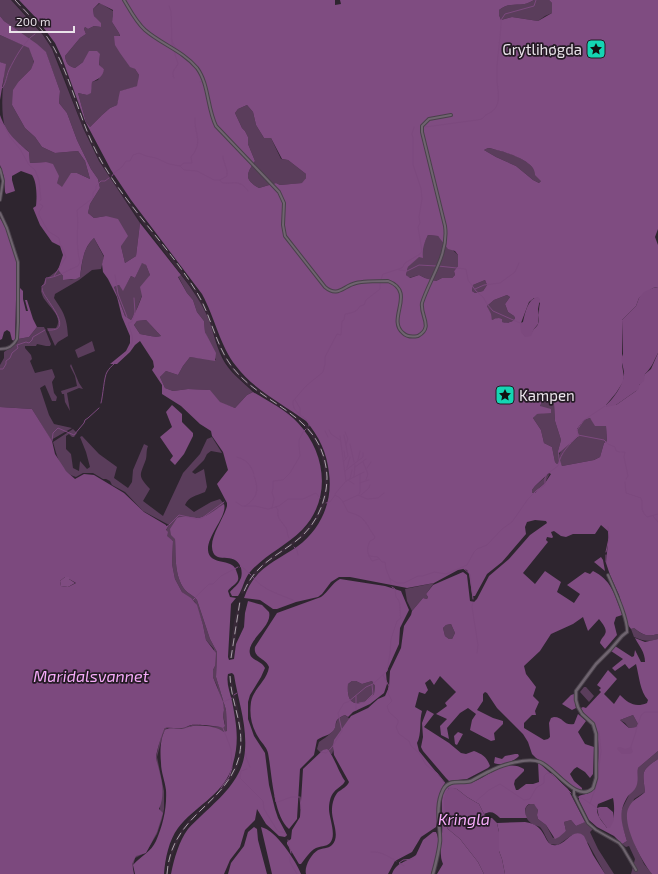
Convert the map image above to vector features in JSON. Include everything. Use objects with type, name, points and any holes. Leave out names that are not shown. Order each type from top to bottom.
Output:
[{"type":"street","points":[[124,0],[145,29],[184,56],[198,69],[203,78],[212,116],[216,126],[279,192],[284,203],[283,225],[285,236],[325,287],[337,292],[358,283],[388,281],[392,283],[398,287],[401,296],[398,325],[404,334],[411,336],[421,334],[426,326],[422,303],[444,248],[446,237],[422,132],[422,126],[429,119],[451,115]]},
{"type":"street","points":[[0,169],[3,181],[0,200]]},
{"type":"street","points":[[0,213],[18,259],[18,278],[17,339],[9,348],[0,349]]},
{"type":"street","points":[[433,874],[439,845],[439,803],[443,791],[449,784],[469,781],[496,768],[532,760],[545,765],[574,790],[583,792],[590,790],[594,785],[596,777],[596,732],[593,724],[578,708],[576,690],[596,664],[627,632],[628,626],[608,575]]},
{"type":"street","points":[[574,790],[574,794],[589,824],[618,843],[623,848],[636,870]]},
{"type":"shaded area","points":[[0,0],[11,0],[43,35],[52,49],[83,128],[99,161],[140,223],[136,256],[125,263],[121,246],[106,216],[94,218],[88,213],[90,204],[100,188],[98,179],[91,169],[77,140],[67,113],[59,103],[60,91],[46,53],[4,21],[0,16]]},
{"type":"shaded area","points":[[12,0],[16,0],[40,26],[50,40],[62,62],[84,122],[104,163],[121,190],[196,289],[208,310],[224,354],[232,366],[249,383],[307,425],[316,437],[324,454],[327,467],[328,489],[322,513],[306,535],[263,567],[243,594],[241,593],[243,588],[254,572],[267,559],[296,539],[314,519],[321,504],[325,489],[324,467],[321,454],[305,427],[294,417],[247,385],[236,375],[226,362],[205,311],[193,290],[119,192],[101,164],[81,123],[62,70],[53,50],[38,27]]},
{"type":"shaded area","points":[[19,0],[335,0],[335,5],[341,4],[340,0],[534,0],[524,4],[508,5],[499,10],[499,15],[501,20],[512,17],[538,21],[552,13],[552,3],[549,0],[658,0],[658,229],[655,237],[658,245],[658,287],[653,288],[639,298],[636,306],[622,320],[622,365],[624,377],[623,382],[616,393],[606,405],[616,405],[636,391],[645,374],[651,369],[658,353],[658,634],[645,635],[634,628],[631,629],[628,625],[619,595],[606,563],[609,532],[601,525],[595,534],[573,534],[566,537],[561,536],[554,531],[551,532],[553,537],[547,537],[546,540],[548,542],[523,573],[535,584],[545,571],[561,582],[557,592],[574,603],[580,594],[567,585],[585,572],[590,574],[593,571],[608,583],[614,593],[621,611],[622,615],[616,617],[614,623],[617,635],[605,649],[600,643],[606,632],[603,624],[599,619],[588,631],[583,617],[573,624],[551,634],[540,651],[524,666],[526,674],[536,687],[533,696],[539,702],[535,711],[536,715],[532,715],[524,723],[524,728],[544,740],[550,737],[549,723],[551,718],[557,717],[565,723],[574,724],[578,714],[586,721],[578,732],[585,744],[594,747],[593,774],[590,778],[585,772],[577,767],[570,774],[582,790],[576,789],[552,768],[532,754],[528,742],[523,734],[497,708],[485,692],[483,694],[483,701],[477,710],[503,721],[503,724],[494,733],[495,740],[491,741],[470,730],[472,720],[476,714],[468,708],[460,713],[447,728],[449,739],[441,735],[440,726],[447,719],[436,714],[447,706],[445,703],[456,692],[440,676],[434,685],[430,679],[425,683],[428,690],[425,694],[419,692],[415,707],[422,711],[419,739],[417,743],[419,751],[445,783],[440,794],[436,827],[421,837],[412,852],[395,861],[388,874],[306,874],[307,864],[313,854],[318,850],[327,848],[335,841],[336,833],[332,813],[333,802],[338,792],[346,787],[349,782],[334,755],[334,740],[351,716],[368,708],[378,699],[385,696],[389,687],[390,671],[401,648],[404,626],[412,611],[423,598],[427,599],[428,597],[426,594],[433,585],[463,572],[467,575],[470,601],[474,602],[489,576],[509,559],[530,535],[547,523],[546,521],[535,520],[527,522],[525,527],[526,534],[502,562],[487,574],[475,596],[472,594],[469,574],[467,570],[463,569],[458,570],[434,583],[407,588],[350,577],[339,577],[331,582],[318,597],[296,602],[277,609],[273,609],[260,600],[244,598],[253,579],[266,567],[306,539],[319,523],[324,514],[330,483],[328,466],[324,452],[315,433],[306,421],[251,382],[243,375],[230,358],[202,294],[131,200],[111,170],[85,121],[55,43],[37,19]],"holes":[[[99,3],[113,10],[112,22],[120,36],[114,36],[115,45],[130,67],[135,69],[139,75],[137,86],[120,91],[117,105],[110,108],[90,127],[86,122],[78,93],[87,95],[91,93],[92,82],[103,74],[104,69],[99,65],[100,54],[97,51],[89,51],[83,62],[75,68],[68,64],[65,56],[80,38],[86,34],[84,29],[85,27],[88,29],[94,26],[101,27],[101,23],[94,16],[93,9]],[[247,105],[253,112],[256,125],[264,138],[271,138],[282,159],[288,160],[306,174],[306,178],[302,183],[280,185],[276,183],[259,188],[251,182],[248,173],[255,161],[248,144],[248,137],[235,113],[238,109]],[[488,148],[501,151],[524,160],[530,165],[534,170],[535,175],[541,181],[539,183],[533,180],[516,166],[496,157],[484,150]],[[428,235],[438,236],[448,249],[455,251],[458,255],[458,266],[454,271],[455,275],[452,278],[442,278],[436,281],[419,275],[410,278],[406,275],[408,267],[419,257],[423,258],[425,241]],[[485,280],[487,285],[483,291],[475,293],[472,291],[473,285]],[[507,295],[510,297],[505,304],[508,312],[515,318],[513,321],[502,322],[502,319],[499,318],[492,320],[487,306],[494,300]],[[534,298],[540,303],[538,324],[529,336],[525,336],[521,330],[521,323],[529,302]],[[550,400],[554,404],[555,421],[561,440],[558,451],[559,462],[557,464],[555,462],[552,447],[544,443],[541,430],[533,418],[537,414],[551,413],[551,409],[540,406],[542,402]],[[590,418],[595,426],[606,426],[607,441],[604,443],[600,457],[594,460],[562,466],[559,453],[579,436],[577,429],[584,420]],[[549,473],[551,474],[545,483],[535,493],[532,493],[535,486]],[[451,624],[455,633],[452,639],[445,636],[443,628],[446,625]]]},
{"type":"shaded area","points":[[534,0],[549,0],[552,3],[552,13],[538,21],[512,17],[501,20],[499,10],[508,5],[524,4]]},
{"type":"shaded area","points":[[100,3],[113,11],[114,16],[112,22],[119,33],[125,59],[139,75],[138,86],[121,91],[117,105],[110,108],[90,127],[86,122],[78,93],[87,95],[91,88],[92,82],[98,80],[104,69],[99,66],[100,54],[83,62],[75,68],[68,64],[65,56],[80,38],[86,34],[84,29],[85,27],[88,29],[94,26],[101,27],[94,16],[93,9]]},
{"type":"shaded area","points":[[0,16],[4,21],[46,52],[60,91],[59,103],[67,113],[77,140],[91,169],[98,179],[100,188],[90,204],[88,213],[94,218],[106,216],[118,219],[128,236],[121,246],[125,263],[136,256],[140,223],[181,275],[178,277],[187,293],[193,300],[197,312],[204,321],[205,332],[216,353],[215,361],[190,357],[178,375],[166,371],[160,377],[165,388],[173,391],[188,389],[210,390],[220,402],[235,408],[247,395],[253,392],[277,406],[293,418],[307,435],[315,448],[322,476],[318,504],[312,518],[296,536],[262,561],[250,572],[238,596],[232,596],[230,592],[238,583],[242,574],[238,562],[229,558],[216,556],[213,553],[212,547],[212,542],[227,506],[227,503],[217,484],[228,470],[223,452],[212,436],[211,431],[200,424],[181,406],[162,394],[162,385],[152,370],[154,367],[153,361],[140,341],[117,364],[110,364],[126,351],[130,343],[130,336],[122,317],[117,297],[103,272],[102,264],[104,256],[94,238],[87,246],[85,251],[80,277],[76,279],[63,280],[63,276],[58,270],[63,255],[60,246],[52,242],[40,225],[33,208],[36,206],[36,186],[34,178],[32,175],[21,171],[12,176],[15,191],[6,194],[5,192],[4,177],[0,165],[0,115],[5,127],[12,136],[29,152],[30,163],[46,162],[53,164],[59,176],[57,183],[62,187],[71,173],[77,173],[90,179],[85,161],[78,151],[55,153],[42,147],[35,137],[25,128],[12,105],[13,90],[19,81],[31,69],[34,62],[29,48],[0,35]],"holes":[[[142,263],[146,265],[150,275],[140,287],[142,296],[131,320],[125,316],[114,287],[119,285],[123,291],[131,276],[135,278]],[[146,320],[161,336],[153,337],[140,334],[134,325],[137,321]]]},
{"type":"shaded area","points":[[0,35],[30,48],[34,63],[31,69],[19,81],[12,105],[25,128],[35,137],[42,147],[55,153],[78,151],[85,161],[90,179],[77,173],[62,188],[57,183],[46,162],[30,163],[29,152],[7,132],[3,121],[2,96],[5,64],[0,62]]},
{"type":"shaded area","points":[[0,62],[6,64],[0,100]]},
{"type":"shaded area","points":[[247,105],[253,112],[256,125],[264,138],[271,138],[281,159],[288,160],[306,174],[306,178],[303,183],[280,185],[276,183],[259,188],[251,182],[248,173],[255,161],[248,144],[248,137],[235,113],[238,109]]},
{"type":"shaded area","points":[[488,148],[506,152],[524,160],[532,167],[542,180],[539,183],[533,180],[516,166],[484,150]]},
{"type":"shaded area","points":[[0,218],[6,228],[17,258],[15,341],[12,340],[10,332],[7,330],[4,332],[2,339],[0,340]]},
{"type":"shaded area","points":[[428,235],[438,236],[458,255],[458,266],[454,271],[455,275],[452,278],[442,278],[436,281],[419,275],[409,278],[406,275],[408,267],[422,253],[423,245]]},
{"type":"shaded area","points":[[94,238],[104,257],[101,269],[92,270],[79,280],[55,294],[54,298],[66,320],[68,336],[58,342],[55,346],[47,328],[56,328],[58,320],[53,310],[44,299],[41,291],[45,280],[58,270],[63,276],[63,280],[71,280],[80,277],[85,251]]},
{"type":"shaded area","points":[[142,262],[146,265],[150,275],[131,320],[125,316],[114,287],[119,285],[123,290],[131,276],[135,278]]},
{"type":"shaded area","points":[[181,275],[196,296],[209,320],[225,363],[253,392],[247,395],[235,408],[220,403],[209,390],[188,389],[173,391],[165,388],[160,377],[166,371],[178,375],[190,357],[216,360],[205,332],[204,321],[197,312],[193,300],[187,293],[178,276]]},
{"type":"shaded area","points":[[485,280],[487,285],[483,291],[475,293],[472,291],[473,285]]},
{"type":"shaded area","points":[[19,287],[23,291],[26,311],[28,311],[25,300],[27,300],[37,327],[29,337],[18,339],[19,324]]},
{"type":"shaded area","points":[[507,295],[510,297],[505,304],[508,312],[514,316],[514,320],[511,322],[502,322],[502,319],[497,318],[492,320],[487,306],[494,300]]},
{"type":"shaded area","points":[[146,320],[161,336],[153,337],[140,334],[134,325],[137,321]]},
{"type":"shaded area","points":[[37,327],[44,327],[51,344],[50,346],[37,344],[36,346],[25,346],[25,348],[31,355],[32,359],[30,361],[35,373],[52,369],[55,377],[52,382],[54,393],[57,397],[56,401],[52,401],[45,385],[40,388],[49,415],[54,424],[72,428],[51,440],[32,409],[0,407],[0,365],[4,358],[4,352],[17,343],[18,339],[29,337]]},
{"type":"shaded area","points":[[92,341],[95,351],[78,358],[75,350]]},
{"type":"shaded area","points":[[71,364],[83,389],[79,388],[67,393],[70,411],[65,402],[64,394],[62,394],[61,391],[77,386],[75,376],[70,366]]},
{"type":"shaded area","points":[[550,400],[554,404],[555,421],[561,440],[558,451],[559,455],[561,451],[578,437],[577,430],[584,420],[590,418],[599,426],[606,426],[607,441],[604,443],[600,457],[594,460],[562,466],[559,459],[557,464],[555,462],[552,447],[544,443],[541,430],[533,418],[536,414],[543,413],[540,406],[542,402]]},
{"type":"shaded area","points":[[172,405],[182,414],[182,422],[193,433],[184,454],[175,465],[170,460],[173,456],[160,437],[172,427],[166,412]]},
{"type":"shaded area","points":[[73,429],[77,433],[74,437],[69,434],[66,436],[66,449],[71,454],[73,468],[79,471],[80,461],[87,469],[90,467],[80,437],[82,436],[99,454],[117,467],[114,478],[128,488],[132,482],[133,470],[144,444],[148,446],[146,459],[141,472],[141,478],[150,489],[143,501],[163,516],[183,473],[200,454],[207,439],[212,437],[222,453],[211,451],[192,472],[195,474],[204,469],[207,487],[205,492],[191,498],[185,505],[194,512],[211,502],[220,499],[224,504],[203,517],[196,517],[175,539],[176,566],[179,579],[185,590],[197,600],[210,639],[217,652],[216,677],[226,710],[227,732],[195,726],[191,726],[186,729],[167,728],[183,728],[192,725],[224,727],[224,710],[213,677],[213,670],[215,666],[214,649],[206,640],[203,625],[195,602],[182,592],[175,579],[172,564],[173,541],[163,536],[169,525],[143,511],[125,492],[112,485],[110,481],[93,473],[83,473],[76,477],[66,471],[60,463],[53,442]]},
{"type":"shaded area","points":[[550,473],[545,483],[535,493],[532,493],[535,486]]},
{"type":"shaded area","points":[[224,504],[223,514],[211,538],[208,550],[209,555],[212,558],[234,566],[238,576],[235,584],[228,591],[230,597],[236,598],[231,604],[228,657],[229,660],[234,659],[236,644],[244,627],[248,601],[262,605],[269,612],[269,618],[264,628],[252,644],[250,654],[252,658],[262,664],[265,668],[250,695],[248,702],[248,719],[254,736],[265,753],[269,785],[275,809],[287,835],[285,837],[279,836],[266,824],[257,809],[255,820],[245,830],[240,847],[230,860],[224,874],[171,874],[177,850],[188,829],[230,787],[240,770],[243,760],[245,750],[245,731],[234,675],[232,673],[228,674],[228,684],[234,710],[237,744],[234,761],[227,779],[214,794],[178,828],[172,838],[168,850],[164,874],[135,874],[133,865],[154,845],[161,829],[164,816],[166,790],[162,770],[161,742],[165,730],[171,728],[182,729],[192,726],[209,726],[224,732],[227,731],[226,710],[216,677],[217,652],[210,639],[197,600],[185,590],[179,579],[176,566],[175,539],[171,535],[170,529],[177,518],[202,517]]},
{"type":"shaded area","points":[[601,557],[603,560],[605,571],[594,562]]},
{"type":"shaded area","points":[[65,577],[69,577],[69,579],[75,583],[68,587],[61,586],[60,581]]},
{"type":"shaded area","points":[[340,579],[385,586],[401,591],[409,610],[400,628],[399,644],[386,673],[387,684],[384,693],[370,704],[353,712],[348,717],[345,715],[340,717],[336,721],[332,732],[317,740],[314,755],[300,769],[297,819],[289,829],[284,823],[276,804],[267,751],[255,731],[251,717],[250,707],[252,697],[266,677],[269,667],[256,654],[255,647],[277,613],[321,597]],"holes":[[[352,681],[362,684],[372,681],[375,686],[374,694],[365,701],[359,703],[352,702],[348,693],[348,684]]]},
{"type":"shaded area","points":[[434,583],[426,594],[428,597],[427,599],[423,598],[412,611],[407,601],[405,589]]},
{"type":"shaded area","points":[[239,601],[241,603],[233,658],[229,658],[234,622]]},
{"type":"shaded area","points":[[451,624],[455,633],[452,639],[449,639],[445,636],[443,628],[446,625]]},
{"type":"shaded area","points":[[634,628],[645,635],[658,634],[658,639],[646,641],[634,637],[631,629]]},
{"type":"shaded area","points":[[635,638],[645,642],[658,639],[658,751],[638,768],[637,785],[628,796],[622,808],[622,818],[627,841],[622,844],[614,836],[597,827],[589,820],[579,800],[579,796],[590,792],[595,785],[598,759],[598,740],[596,728],[581,708],[586,708],[601,692],[599,690],[601,688],[597,685],[608,670],[617,679],[604,694],[614,704],[620,695],[635,705],[647,703],[648,700],[641,688],[636,664],[629,669],[625,664],[615,671],[612,668],[623,659],[611,651],[615,646],[632,657],[634,656],[635,650],[641,662],[645,662],[643,652]],"holes":[[[633,715],[638,724],[636,727],[629,728],[620,720]],[[613,798],[613,819],[612,823],[607,828],[599,817],[597,808],[598,804]]]},
{"type":"shaded area","points":[[231,675],[243,732],[242,750],[239,764],[233,777],[222,791],[192,820],[182,833],[172,856],[168,874],[166,874],[172,846],[180,832],[190,818],[215,795],[227,781],[238,759],[240,732],[231,689]]},
{"type":"shaded area","points":[[352,681],[362,684],[372,681],[375,686],[374,694],[367,701],[359,703],[352,702],[349,696],[348,684]]},
{"type":"shaded area","points":[[584,687],[586,687],[594,696],[589,702],[580,692]]},
{"type":"shaded area","points":[[574,694],[576,708],[572,710],[562,704]]},
{"type":"shaded area","points":[[427,710],[434,714],[424,727],[449,743],[461,753],[466,754],[474,751],[482,755],[486,758],[490,766],[467,779],[449,781],[421,747],[423,737],[422,723]]},
{"type":"shaded area","points":[[345,715],[350,719],[337,740],[332,754],[320,752],[317,749],[319,742],[332,732],[338,719]]},
{"type":"shaded area","points":[[633,715],[638,724],[636,727],[629,728],[620,720]]},
{"type":"shaded area","points":[[165,728],[167,728],[163,734],[157,757],[164,791],[164,809],[162,819],[157,834],[148,849],[145,853],[135,858],[132,871],[131,864],[160,809],[156,757],[161,735]]},
{"type":"shaded area","points":[[458,732],[463,734],[457,745],[455,744],[454,736]]},
{"type":"shaded area","points":[[327,749],[332,755],[345,781],[336,790],[330,800],[329,809],[333,836],[330,843],[314,849],[301,864],[299,864],[287,842],[291,839],[292,830],[300,817],[303,769],[323,750]]},
{"type":"shaded area","points":[[658,751],[658,759],[645,769],[643,776],[645,792],[634,799],[628,821],[635,845],[644,864],[652,874],[631,874],[635,859],[629,846],[626,847],[622,844],[627,841],[621,822],[621,811],[629,795],[637,784],[638,768]]},
{"type":"shaded area","points":[[518,754],[519,756],[510,762],[503,764],[494,763],[495,757],[502,759],[505,756]]},
{"type":"shaded area","points":[[658,759],[658,874],[652,874],[643,861],[634,843],[630,833],[627,816],[628,809],[632,803],[645,792],[643,776],[645,769]]},
{"type":"shaded area","points":[[538,762],[568,789],[585,822],[576,826],[571,820],[564,822],[566,831],[555,839],[546,825],[538,819],[538,810],[534,804],[529,804],[525,809],[527,818],[500,818],[496,814],[492,813],[484,814],[479,804],[457,789],[449,788],[446,794],[445,823],[448,829],[460,839],[478,862],[484,874],[437,874],[443,864],[441,853],[442,800],[444,791],[450,785],[473,782],[498,769],[511,766],[517,766],[524,769],[524,771],[515,780],[514,784],[516,790],[518,790],[526,784],[539,782]]},
{"type":"shaded area","points":[[532,803],[536,805],[538,810],[538,819],[546,825],[553,838],[566,831],[564,822],[571,820],[576,826],[586,821],[593,829],[590,832],[598,849],[614,874],[605,874],[588,843],[572,835],[558,845],[550,844],[540,827],[532,824],[527,818],[525,809]]},
{"type":"shaded area","points":[[525,822],[532,824],[541,830],[550,844],[553,845],[561,843],[572,835],[580,834],[584,836],[593,855],[605,874],[505,874],[499,851],[499,832],[497,823]]},
{"type":"shaded area","points":[[254,827],[257,829],[258,840],[267,874],[228,874],[231,863],[244,846],[248,832]]},
{"type":"shaded area","points":[[261,827],[267,829],[273,834],[285,847],[301,874],[272,874]]},
{"type":"shaded area","points":[[433,832],[436,832],[438,836],[438,847],[431,874],[392,874],[396,867],[416,855],[423,840]]},
{"type":"water","points":[[658,287],[658,353],[645,374],[644,381],[639,385],[639,389],[616,405],[606,407],[618,390],[624,376],[622,360],[622,320],[636,306],[639,298],[644,292]]},
{"type":"water","points":[[538,297],[540,299],[538,324],[531,336],[525,337],[521,332],[520,323],[523,322],[529,303]]},
{"type":"water","name":"Maridalsvannet","points":[[0,407],[32,409],[52,441],[55,454],[66,471],[75,479],[84,474],[94,475],[124,493],[144,512],[166,526],[169,525],[166,530],[168,532],[167,536],[173,541],[172,564],[175,579],[182,592],[191,598],[197,605],[206,640],[216,653],[213,677],[223,702],[225,726],[223,728],[190,725],[183,728],[165,728],[159,743],[156,758],[162,787],[162,800],[159,809],[163,813],[157,832],[146,853],[136,856],[132,864],[134,874],[0,874]],"holes":[[[65,577],[69,577],[69,579],[76,583],[68,587],[61,586],[60,581]]]},
{"type":"water","points":[[618,747],[625,749],[631,747],[633,752],[630,754],[622,754],[617,749]]},
{"type":"water","name":"Kringla","points":[[450,787],[457,789],[479,804],[484,814],[488,818],[492,818],[497,823],[499,832],[499,851],[505,874],[484,874],[478,862],[460,839],[448,829],[445,823],[444,799],[446,792]]},
{"type":"water","points":[[607,807],[613,812],[614,820],[610,828],[607,828],[599,817],[597,808]]},
{"type":"waterway","points":[[425,127],[482,119],[485,115],[495,109],[499,97],[497,72],[501,20],[505,14],[534,6],[536,0]]},
{"type":"waterway","points":[[169,6],[171,11],[172,44],[178,64],[173,72],[174,78]]},
{"type":"waterway","points":[[0,90],[5,84],[9,70],[17,55],[27,41],[35,34]]},
{"type":"waterway","points":[[171,39],[175,47],[196,64],[201,72]]},
{"type":"waterway","points":[[202,74],[204,80]]},
{"type":"waterway","points":[[180,166],[184,163],[192,163],[191,157],[197,147],[198,142],[195,118]]},
{"type":"waterway","points":[[0,122],[4,125],[10,137],[20,149],[29,165],[35,170],[39,180],[40,201]]},
{"type":"waterway","points":[[381,279],[383,274],[402,268],[405,263],[420,254],[422,251],[418,227],[420,223],[419,217],[422,199],[421,188],[413,165],[412,134],[414,127]]},
{"type":"waterway","points":[[112,176],[126,161],[130,161],[133,155],[139,153],[169,164],[180,166],[184,170],[197,171],[223,183],[239,183],[248,191]]},
{"type":"waterway","points":[[220,180],[227,176],[223,156]]},
{"type":"waterway","points":[[48,330],[56,329],[59,326],[60,321],[43,292],[42,286],[45,284],[46,278],[50,278],[78,266],[80,262],[78,249],[77,210],[93,198],[93,193],[96,186],[101,181],[105,181],[109,178]]},
{"type":"waterway","points":[[40,204],[43,206],[39,212],[39,215],[48,231],[59,238],[66,257],[54,276]]},
{"type":"waterway","points":[[475,289],[484,285],[500,283],[515,272],[519,263]]},
{"type":"waterway","points":[[399,270],[407,271],[419,265],[436,266]]},
{"type":"waterway","points":[[438,266],[466,269],[468,280],[493,311],[520,323]]},
{"type":"waterway","points":[[115,275],[118,294],[127,317]]},
{"type":"waterway","points":[[309,426],[309,422],[294,408],[293,401],[306,386],[323,372],[325,357],[337,334],[341,335],[342,321],[344,320],[345,314],[354,312],[360,306],[364,305],[366,300],[380,289],[380,282]]},
{"type":"waterway","points":[[101,403],[107,372],[131,346],[132,335],[128,323],[132,322],[135,312],[134,298]]},
{"type":"waterway","points":[[0,369],[3,369],[6,361],[18,348],[17,345],[26,342],[29,343],[33,337],[45,330]]},
{"type":"waterway","points":[[295,400],[300,408],[300,415]]},
{"type":"waterway","points":[[369,556],[378,557],[382,562],[385,562],[390,579],[397,583],[404,583],[418,576],[423,576],[434,572],[446,574],[467,565],[474,552],[477,549],[487,545],[502,529],[512,522],[528,499],[537,490],[545,485],[545,478],[547,474],[558,466],[563,452],[578,435],[577,430],[584,420],[605,406]]},
{"type":"waterway","points":[[52,441],[53,433],[58,428],[74,435],[85,420],[99,408]]},
{"type":"waterway","points":[[272,508],[274,499],[272,492],[273,481],[283,480],[290,473],[300,456],[299,440],[306,429]]},
{"type":"waterway","points":[[329,430],[331,434],[340,440]]},
{"type":"waterway","points":[[325,431],[328,437]]},
{"type":"waterway","points":[[345,432],[348,439],[346,444]]},
{"type":"waterway","points":[[344,435],[348,456],[344,461]]},
{"type":"waterway","points":[[578,435],[604,440],[608,444],[615,447],[616,451],[620,452]]},
{"type":"waterway","points":[[340,436],[346,481]]},
{"type":"waterway","points":[[350,444],[354,462]]},
{"type":"waterway","points":[[344,451],[345,458]]},
{"type":"waterway","points":[[358,460],[360,451]]},
{"type":"waterway","points":[[622,452],[625,452],[624,457],[628,476],[626,479]]},
{"type":"waterway","points":[[345,471],[363,457],[363,453]]},
{"type":"waterway","points":[[237,457],[248,463],[254,474]]},
{"type":"waterway","points":[[347,468],[350,457]]},
{"type":"waterway","points":[[355,467],[366,459]]},
{"type":"waterway","points":[[363,462],[368,474],[366,480]]},
{"type":"waterway","points":[[367,468],[371,462]]},
{"type":"waterway","points":[[354,477],[355,465]]},
{"type":"waterway","points":[[350,479],[352,470]]},
{"type":"waterway","points":[[335,494],[346,481],[364,472]]},
{"type":"waterway","points":[[359,494],[360,474]]},
{"type":"waterway","points":[[245,506],[253,500],[256,493],[257,485],[254,476]]},
{"type":"waterway","points":[[348,480],[354,484]]},
{"type":"waterway","points":[[360,483],[369,480]]},
{"type":"waterway","points":[[625,482],[626,493],[641,498],[642,510],[647,517],[658,514]]},
{"type":"waterway","points":[[361,495],[369,488],[370,485]]},
{"type":"waterway","points":[[236,502],[242,506],[255,506],[268,509],[279,506],[288,499],[303,499],[316,493],[320,498]]},
{"type":"waterway","points":[[343,502],[358,495],[367,499],[378,498],[384,493]]},
{"type":"waterway","points":[[326,503],[330,502],[335,495],[340,498],[348,512],[362,518],[375,537],[370,541],[368,553],[372,561],[379,559]]},
{"type":"waterway","points":[[169,525],[179,515],[197,519],[202,518],[224,502]]},
{"type":"waterway","points":[[276,507],[278,510],[278,516],[287,530],[289,538]]},
{"type":"waterway","points":[[653,516],[658,522]]},
{"type":"waterway","points":[[606,552],[609,538],[608,527]]},
{"type":"waterway","points":[[294,547],[297,550],[298,555]]},
{"type":"waterway","points":[[606,555],[606,562]]},
{"type":"waterway","points":[[240,567],[241,566],[251,575]]},
{"type":"waterway","points":[[193,600],[209,584],[213,584],[221,576],[238,567]]},
{"type":"waterway","points":[[463,568],[470,574],[473,599]]},
{"type":"waterway","points":[[253,577],[266,588],[293,600]]},
{"type":"waterway","points":[[390,579],[391,584]]},
{"type":"waterway","points":[[321,752],[326,753],[342,731],[338,713],[344,703],[348,702],[366,687],[373,684],[387,671],[391,639],[397,621],[401,618],[400,604],[396,597],[395,589],[392,587]]},
{"type":"waterway","points":[[473,602],[472,607],[478,645],[477,653]]},
{"type":"waterway","points":[[383,675],[389,686],[388,693],[392,701],[387,706],[389,712],[398,720],[396,727],[399,734],[409,741],[411,746],[420,754],[426,765],[437,773],[445,783]]},
{"type":"waterway","points":[[359,703],[365,702],[373,694],[372,685]]},
{"type":"waterway","points":[[356,696],[356,710]]},
{"type":"waterway","points":[[223,702],[232,698]]},
{"type":"waterway","points":[[631,747],[641,715],[645,712],[658,712]]},
{"type":"waterway","points":[[221,788],[229,777],[232,768],[231,749],[223,728]]},
{"type":"waterway","points":[[590,803],[597,784],[601,751],[599,731]]},
{"type":"waterway","points":[[246,754],[250,767]]},
{"type":"waterway","points":[[247,769],[241,771],[240,778],[263,801],[264,809],[277,830],[279,832],[284,832],[286,835]]},
{"type":"waterway","points":[[475,802],[489,790],[500,784],[524,800],[530,799],[536,788],[544,783],[544,776],[547,773],[552,774],[571,793]]},
{"type":"waterway","points":[[275,796],[276,802],[291,797],[299,797]]},
{"type":"waterway","points":[[300,797],[301,809]]},
{"type":"waterway","points":[[578,797],[597,808]]},
{"type":"waterway","points":[[288,840],[291,853]]},
{"type":"waterway","points":[[371,852],[381,853],[396,861]]},
{"type":"waterway","points":[[290,857],[290,862],[297,874]]},
{"type":"waterway","points":[[404,866],[399,863],[403,860],[413,859]]},
{"type":"railway","points":[[15,0],[50,41],[61,61],[92,144],[99,157],[121,192],[185,274],[196,291],[201,299],[219,344],[228,361],[240,376],[255,389],[302,423],[314,437],[323,455],[327,477],[325,495],[315,520],[303,535],[259,569],[253,576],[243,594]]},
{"type":"railway","points":[[231,658],[240,601]]},
{"type":"railway","points":[[167,874],[171,854],[178,837],[188,824],[223,788],[232,774],[239,757],[241,736],[230,676]]},
{"type":"place","name":"Grytlihøgda","points":[[596,49]]},
{"type":"place","name":"Kampen","points":[[505,395]]}]
